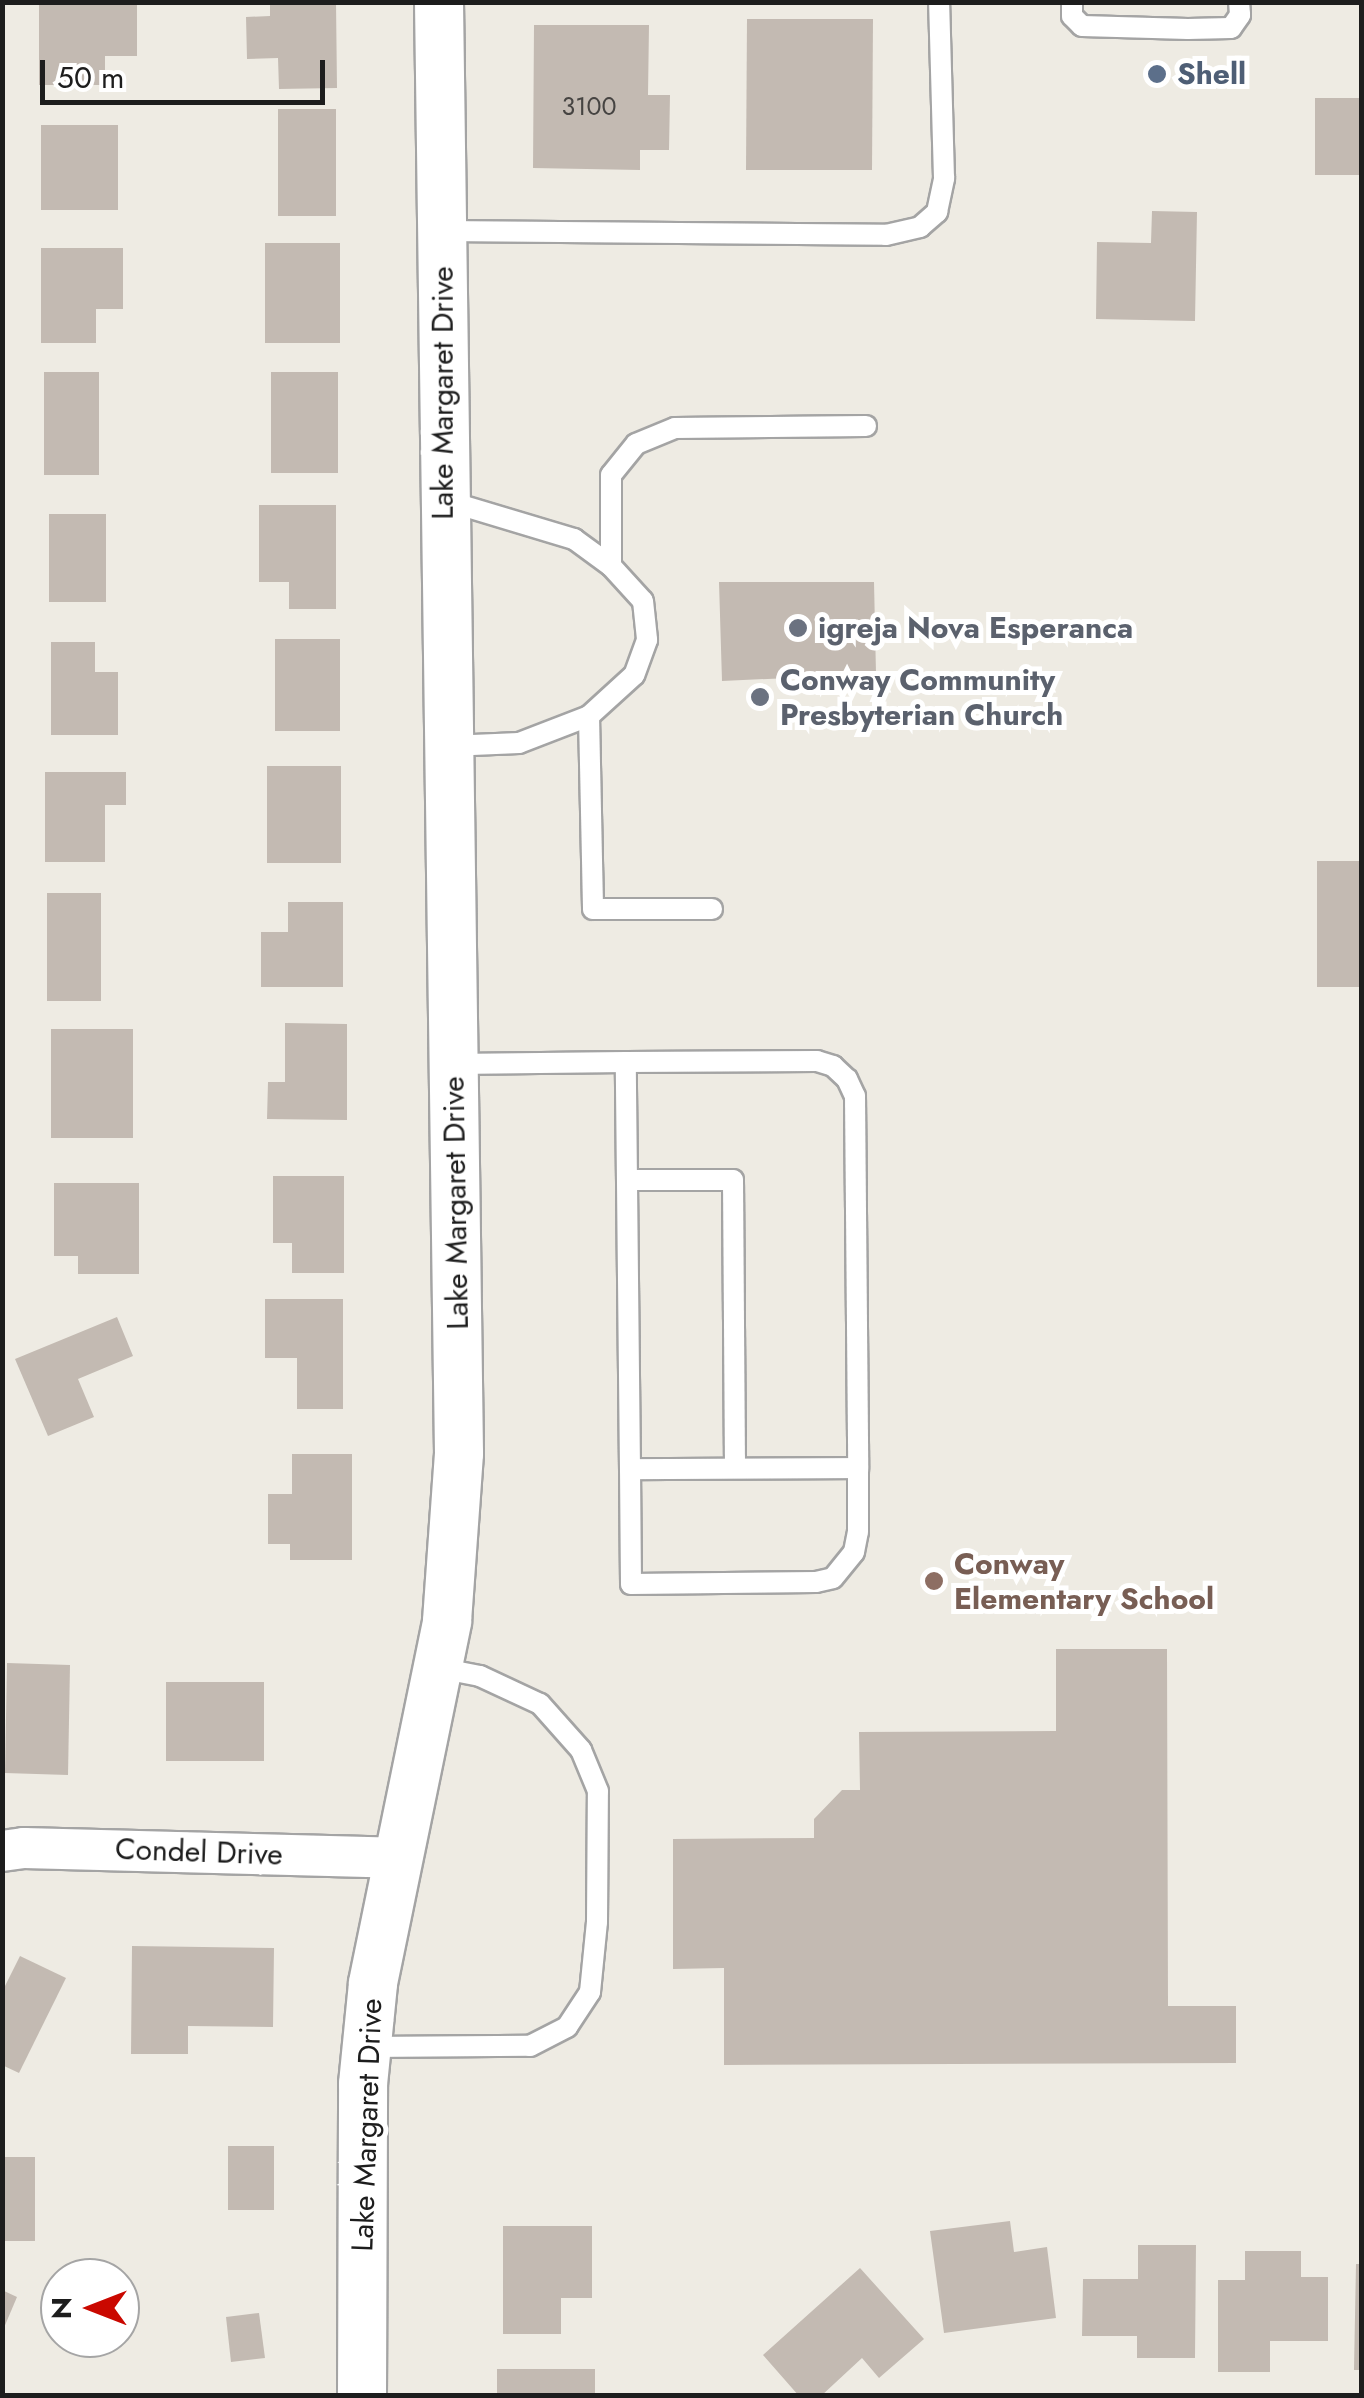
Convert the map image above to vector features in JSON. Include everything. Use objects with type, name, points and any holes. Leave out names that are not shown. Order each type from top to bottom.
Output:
[{"type":"street","name":"Lake Margaret Drive","points":[[362,2396],[360,2190],[373,1984],[396,1858],[439,1668],[459,1453],[439,2]]},
{"type":"street","name":"Condel Drive","points":[[2,1851],[24,1848],[396,1858]]},
{"type":"lane","points":[[442,232],[886,235],[920,227],[937,212],[944,178],[939,2]]},
{"type":"lane","points":[[1072,2],[1072,16],[1082,26],[1188,29],[1231,28],[1240,15],[1240,2]]},
{"type":"lane","points":[[612,566],[611,476],[636,444],[675,428],[866,426]]},
{"type":"lane","points":[[444,500],[574,539],[612,566],[643,601],[647,640],[634,675],[589,716],[519,743],[447,746]]},
{"type":"lane","points":[[589,716],[593,909],[712,909]]},
{"type":"lane","points":[[454,1064],[626,1062],[817,1061],[833,1066],[846,1079],[856,1096],[858,1532],[854,1552],[833,1578],[816,1582],[631,1584],[626,1062]]},
{"type":"lane","points":[[627,1180],[733,1180],[735,1468]]},
{"type":"lane","points":[[630,1469],[858,1468]]},
{"type":"lane","points":[[367,2047],[530,2046],[566,2028],[590,1992],[597,1922],[598,1791],[581,1750],[540,1704],[480,1676],[439,1668]]},
{"type":"building","points":[[39,2],[137,2],[137,56],[105,56],[105,85],[39,85]]},
{"type":"building","points":[[270,2],[336,2],[337,88],[279,89],[278,58],[247,59],[246,17],[270,16]]},
{"type":"building","points":[[747,19],[873,19],[872,170],[746,170]]},
{"type":"building","points":[[534,25],[649,25],[648,95],[670,95],[669,150],[640,150],[640,170],[533,168]]},
{"type":"building","points":[[1315,98],[1362,98],[1362,175],[1315,175]]},
{"type":"building","points":[[278,109],[336,109],[336,216],[278,216]]},
{"type":"building","points":[[41,125],[118,125],[118,210],[41,210]]},
{"type":"building","points":[[1152,211],[1197,212],[1195,321],[1096,319],[1097,242],[1151,243]]},
{"type":"building","points":[[265,243],[340,243],[340,343],[265,343]]},
{"type":"building","points":[[41,248],[123,248],[123,309],[96,309],[96,343],[41,343]]},
{"type":"building","points":[[44,372],[99,372],[99,475],[44,475]]},
{"type":"building","points":[[271,372],[338,372],[338,473],[271,473]]},
{"type":"building","points":[[259,505],[336,505],[336,609],[289,609],[289,582],[259,582]]},
{"type":"building","points":[[49,514],[106,514],[106,602],[49,602]]},
{"type":"building","name":"igreja Nova Esperanca","points":[[719,582],[874,582],[876,674],[722,681]]},
{"type":"building","points":[[275,639],[340,639],[340,731],[275,731]]},
{"type":"building","points":[[51,642],[95,642],[95,672],[118,672],[118,735],[51,735]]},
{"type":"building","points":[[267,766],[341,766],[341,863],[267,863]]},
{"type":"building","points":[[45,772],[126,772],[126,805],[105,805],[105,862],[45,862]]},
{"type":"building","points":[[1317,861],[1362,861],[1362,987],[1317,987]]},
{"type":"building","points":[[47,893],[101,893],[101,1001],[47,1001]]},
{"type":"building","points":[[288,902],[343,902],[343,987],[261,987],[261,932],[288,932]]},
{"type":"building","points":[[285,1023],[347,1024],[347,1120],[267,1119],[268,1082],[285,1082]]},
{"type":"building","points":[[51,1029],[133,1029],[133,1138],[51,1138]]},
{"type":"building","points":[[273,1176],[344,1176],[344,1273],[292,1273],[292,1243],[273,1243]]},
{"type":"building","points":[[54,1183],[139,1183],[139,1274],[78,1274],[78,1256],[54,1256]]},
{"type":"building","points":[[265,1299],[343,1299],[343,1409],[297,1409],[297,1358],[265,1358]]},
{"type":"building","points":[[117,1317],[133,1356],[78,1379],[94,1417],[48,1436],[15,1359]]},
{"type":"building","points":[[292,1454],[352,1454],[352,1560],[290,1560],[290,1544],[268,1544],[268,1494],[292,1494]]},
{"type":"building","points":[[1056,1649],[1167,1649],[1168,2006],[1236,2006],[1236,2063],[724,2065],[724,1968],[673,1969],[673,1839],[814,1838],[814,1819],[842,1790],[860,1790],[859,1732],[1056,1731]]},
{"type":"building","points":[[7,1663],[70,1665],[68,1775],[5,1773]]},
{"type":"building","points":[[166,1682],[264,1682],[264,1761],[166,1761]]},
{"type":"building","points":[[132,1946],[274,1948],[273,2027],[188,2026],[188,2054],[131,2054]]},
{"type":"building","points":[[20,1956],[66,1978],[19,2073],[2,2065],[2,1992]]},
{"type":"building","points":[[228,2146],[274,2146],[274,2210],[228,2210]]},
{"type":"building","points":[[2,2157],[35,2157],[35,2241],[2,2241]]},
{"type":"building","points":[[1010,2221],[1014,2252],[1047,2247],[1056,2318],[944,2333],[930,2231]]},
{"type":"building","points":[[503,2226],[592,2226],[592,2298],[561,2298],[561,2334],[503,2334]]},
{"type":"building","points":[[1138,2245],[1196,2245],[1195,2358],[1137,2358],[1137,2336],[1082,2336],[1083,2279],[1138,2279]]},
{"type":"building","points":[[1245,2251],[1301,2251],[1301,2277],[1328,2277],[1328,2341],[1270,2341],[1270,2372],[1218,2372],[1218,2280],[1245,2280]]},
{"type":"building","points":[[1356,2264],[1362,2264],[1362,2370],[1354,2370]]},
{"type":"building","points":[[860,2268],[924,2339],[879,2378],[862,2358],[821,2396],[799,2396],[763,2355]]},
{"type":"building","points":[[2,2290],[17,2297],[3,2330],[2,2330]]},
{"type":"building","points":[[259,2313],[265,2358],[231,2362],[226,2317]]},
{"type":"building","points":[[497,2369],[595,2369],[595,2396],[497,2396]]},
{"type":"place","name":"Shell","points":[[1157,74]]},
{"type":"place","name":"igreja Nova Esperanca","points":[[798,628]]},
{"type":"place","name":"Conway Community Presbyterian Church","points":[[760,697]]},
{"type":"place","name":"Conway Elementary School","points":[[934,1581]]}]
